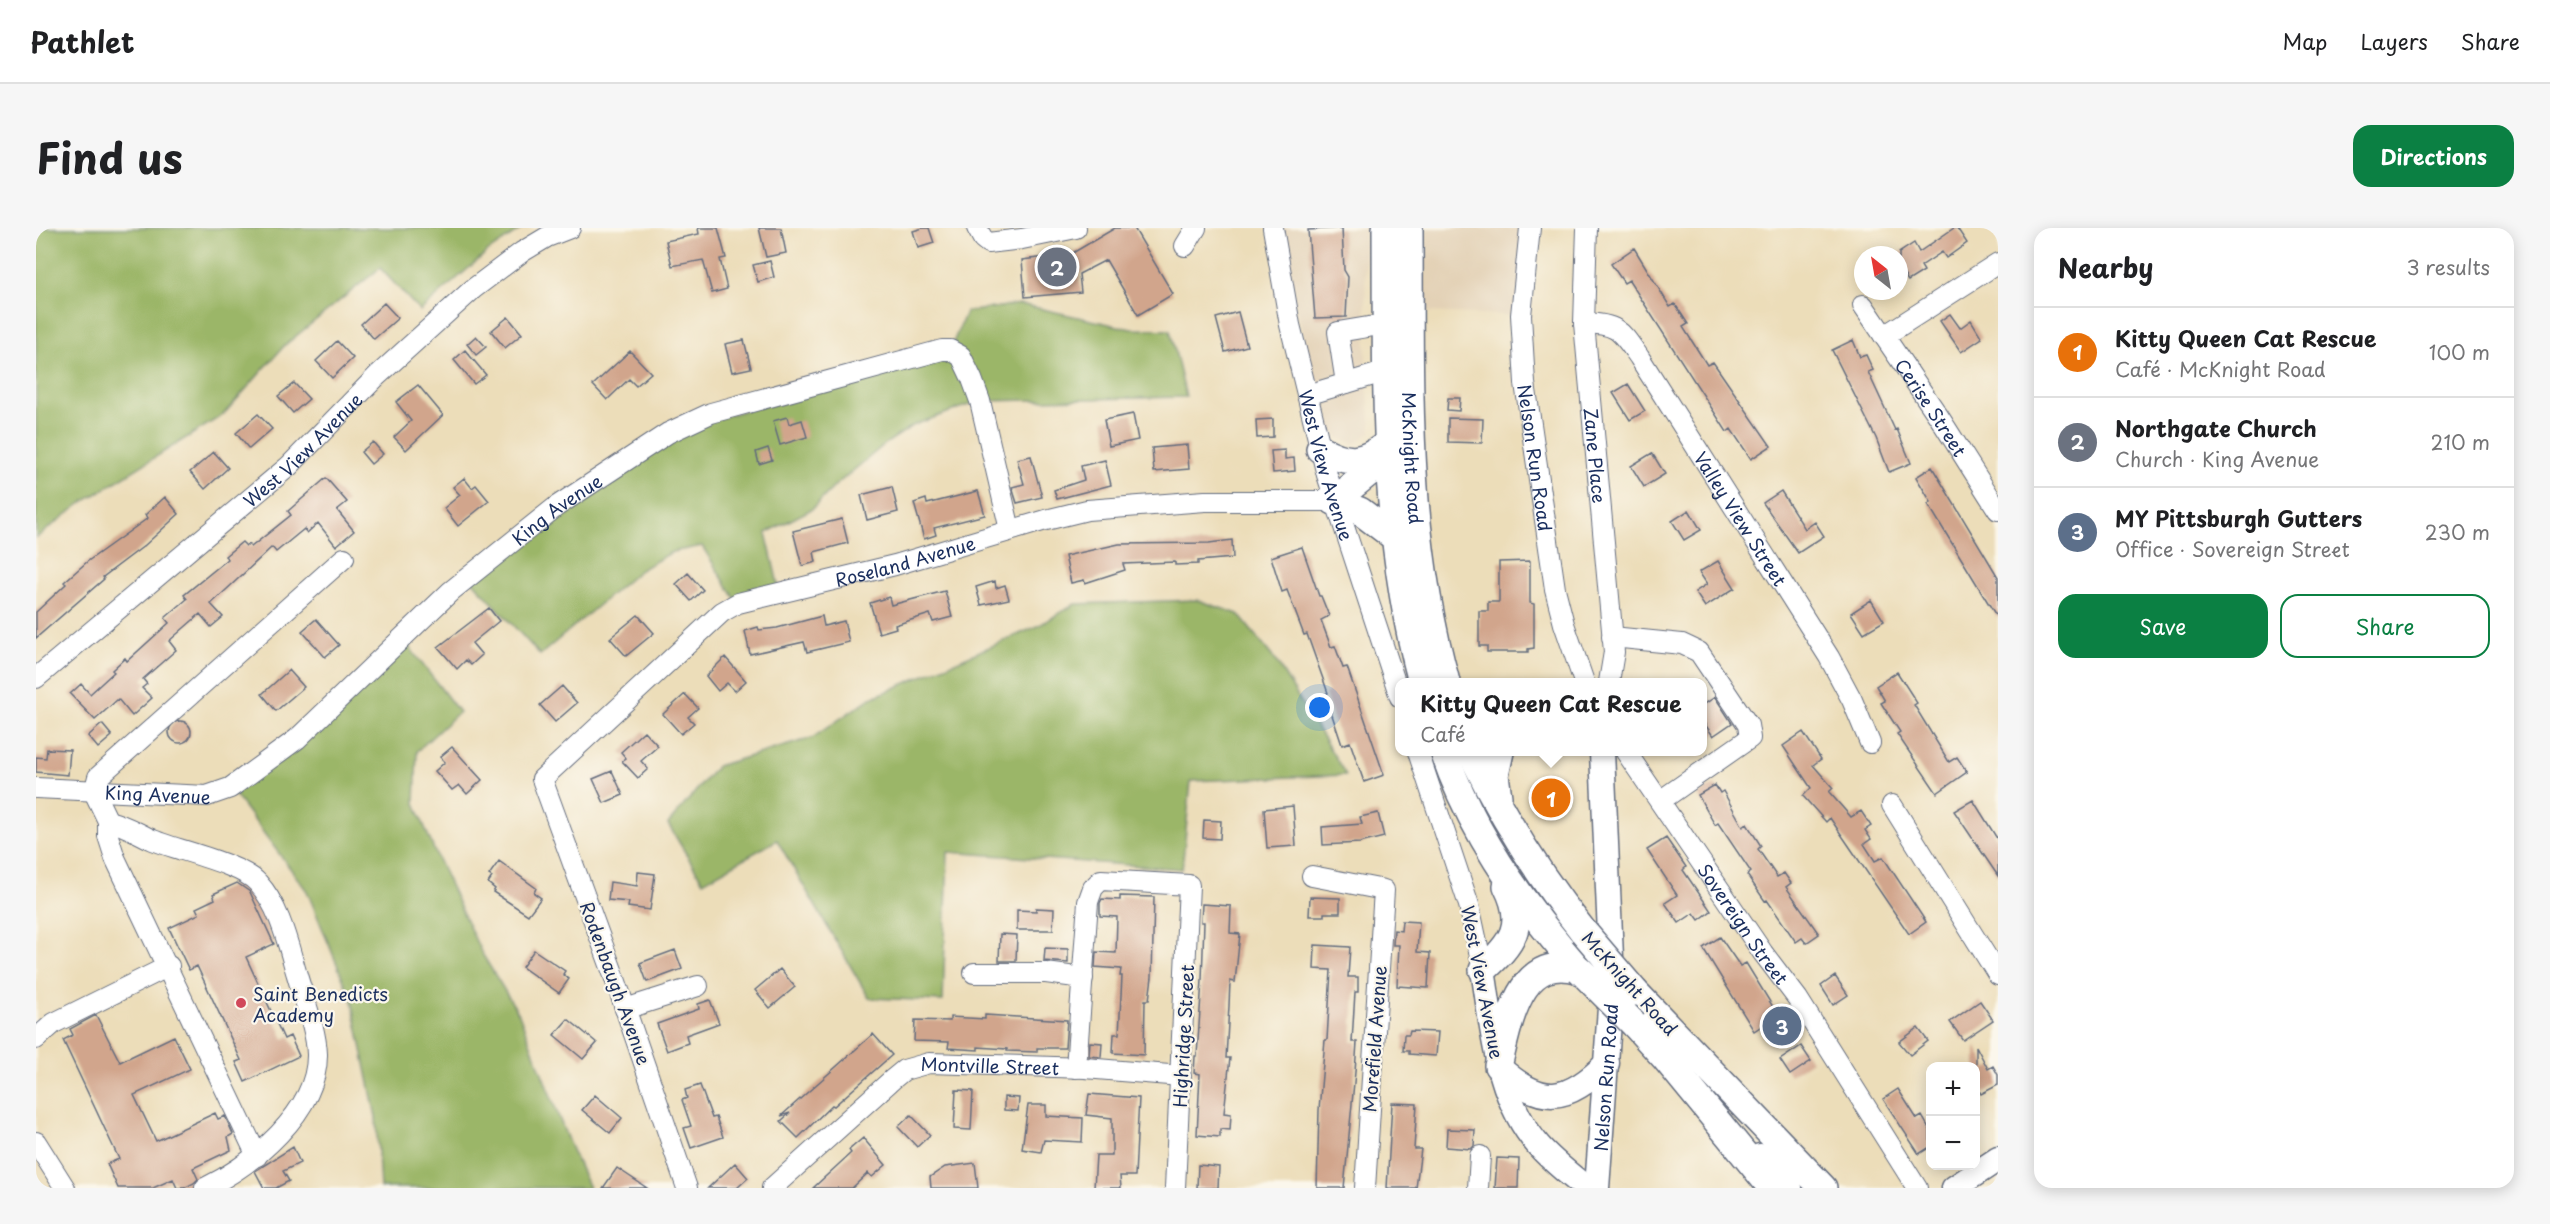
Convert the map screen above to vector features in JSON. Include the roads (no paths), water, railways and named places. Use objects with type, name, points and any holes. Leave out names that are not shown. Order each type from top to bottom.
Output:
[{"type":"highway","name":"McKnight Road","points":[[1386,228],[1387,444],[1393,536],[1405,612],[1421,678]]},
{"type":"highway","name":"McKnight Road","points":[[1409,228],[1410,443],[1413,500],[1424,590],[1445,678]]},
{"type":"highway","points":[[1320,449],[1335,457],[1357,460],[1368,457],[1387,444]]},
{"type":"highway","points":[[1387,444],[1372,470],[1334,501],[1360,511],[1377,521],[1393,536]]},
{"type":"highway","name":"McKnight Road","points":[[1446,756],[1461,794],[1495,860],[1552,938],[1666,1059]]},
{"type":"highway","name":"McKnight Road","points":[[1473,756],[1501,813],[1539,874],[1583,931],[1635,992],[1823,1188]]},
{"type":"highway","points":[[1499,756],[1495,776],[1501,813]]},
{"type":"highway","points":[[1483,970],[1510,943],[1516,921],[1512,896],[1495,860]]},
{"type":"highway","points":[[1498,1066],[1514,1005],[1525,986],[1534,977],[1557,967],[1580,970]]},
{"type":"highway","points":[[1666,1059],[1772,1188]]},
{"type":"main road","name":"Nelson Run Road","points":[[1597,1188],[1612,980],[1602,756]]},
{"type":"main road","name":"West View Avenue","points":[[1483,970],[1498,1066],[1509,1099],[1527,1130],[1550,1157],[1586,1188]]},
{"type":"main road","name":"McKnight Road","points":[[1666,1059],[1791,1188]]},
{"type":"main road","points":[[1498,1066],[1523,1087],[1540,1093],[1558,1095],[1581,1086],[1607,1063]]},
{"type":"main road","points":[[1954,1188],[1998,1159]]},
{"type":"street","name":"West View Avenue","points":[[36,678],[109,615],[195,548],[290,466],[377,376],[473,289],[522,252],[547,237],[570,228]]},
{"type":"street","points":[[980,233],[988,243],[1076,228]]},
{"type":"street","points":[[1185,246],[1196,228]]},
{"type":"street","name":"West View Avenue","points":[[1273,228],[1288,316],[1320,449],[1334,501],[1395,682]]},
{"type":"street","name":"Nelson Run Road","points":[[1530,228],[1521,315],[1525,383],[1555,589],[1583,678]]},
{"type":"street","name":"Zane Place","points":[[1587,228],[1584,323],[1612,638],[1613,667],[1610,678]]},
{"type":"street","points":[[1884,336],[1998,263]]},
{"type":"street","name":"Cerise Street","points":[[1863,305],[1939,417],[1998,510]]},
{"type":"street","name":"Valley View Street","points":[[1584,323],[1608,324],[1622,334],[1639,357],[1829,657],[1852,700],[1870,743]]},
{"type":"street","points":[[1346,383],[1338,332],[1386,324]]},
{"type":"street","name":"King Avenue","points":[[36,788],[207,796],[230,788],[297,739],[451,591],[557,506],[668,433],[711,413],[942,350],[956,352],[965,363],[980,401],[1010,530]]},
{"type":"street","points":[[1307,395],[1387,371]]},
{"type":"street","name":"Roseland Avenue","points":[[542,779],[729,607],[895,565],[1067,514],[1107,507],[1205,501],[1334,501]]},
{"type":"street","points":[[257,1156],[169,966],[115,858],[108,836],[108,821],[94,792],[98,777],[344,558]]},
{"type":"street","points":[[1612,638],[1682,644],[1699,652],[1748,725],[1750,738],[1660,801]]},
{"type":"street","name":"West View Avenue","points":[[1419,756],[1469,905],[1483,970]]},
{"type":"street","name":"Sovereign Street","points":[[1629,756],[1763,953],[1803,1007],[1917,1188]]},
{"type":"street","name":"Rodenbaugh Avenue","points":[[542,779],[687,1188]]},
{"type":"street","points":[[1892,805],[1998,975]]},
{"type":"street","points":[[108,821],[126,825],[152,840],[243,872],[258,881],[270,900],[287,940],[315,1035],[317,1056],[314,1075],[290,1121],[257,1156],[225,1178],[205,1188]]},
{"type":"street","name":"Morefield Avenue","points":[[1312,876],[1384,890],[1365,1188]]},
{"type":"street","name":"Highridge Street","points":[[1083,978],[1088,902],[1093,888],[1101,880],[1189,885],[1182,1076],[1175,1188]]},
{"type":"street","points":[[36,1039],[54,1023],[169,966]]},
{"type":"street","points":[[974,972],[1046,973],[1083,978],[1076,1068]]},
{"type":"street","points":[[625,1009],[698,986]]},
{"type":"street","name":"Montville Street","points":[[772,1188],[904,1070],[929,1063],[1076,1068],[1182,1076]]},
{"type":"street","points":[[36,1142],[65,1188]]},
{"type":"street","points":[[1478,1188],[1480,1156]]},
{"type":"place","name":"Northgate Church","points":[[1057,267]]},
{"type":"place","name":"Kitty Queen Cat Rescue","points":[[1551,798]]},
{"type":"place","name":"Saint Benedicts Academy","points":[[241,1003]]},
{"type":"place","name":"MY Pittsburgh Gutters","points":[[1782,1026]]}]
